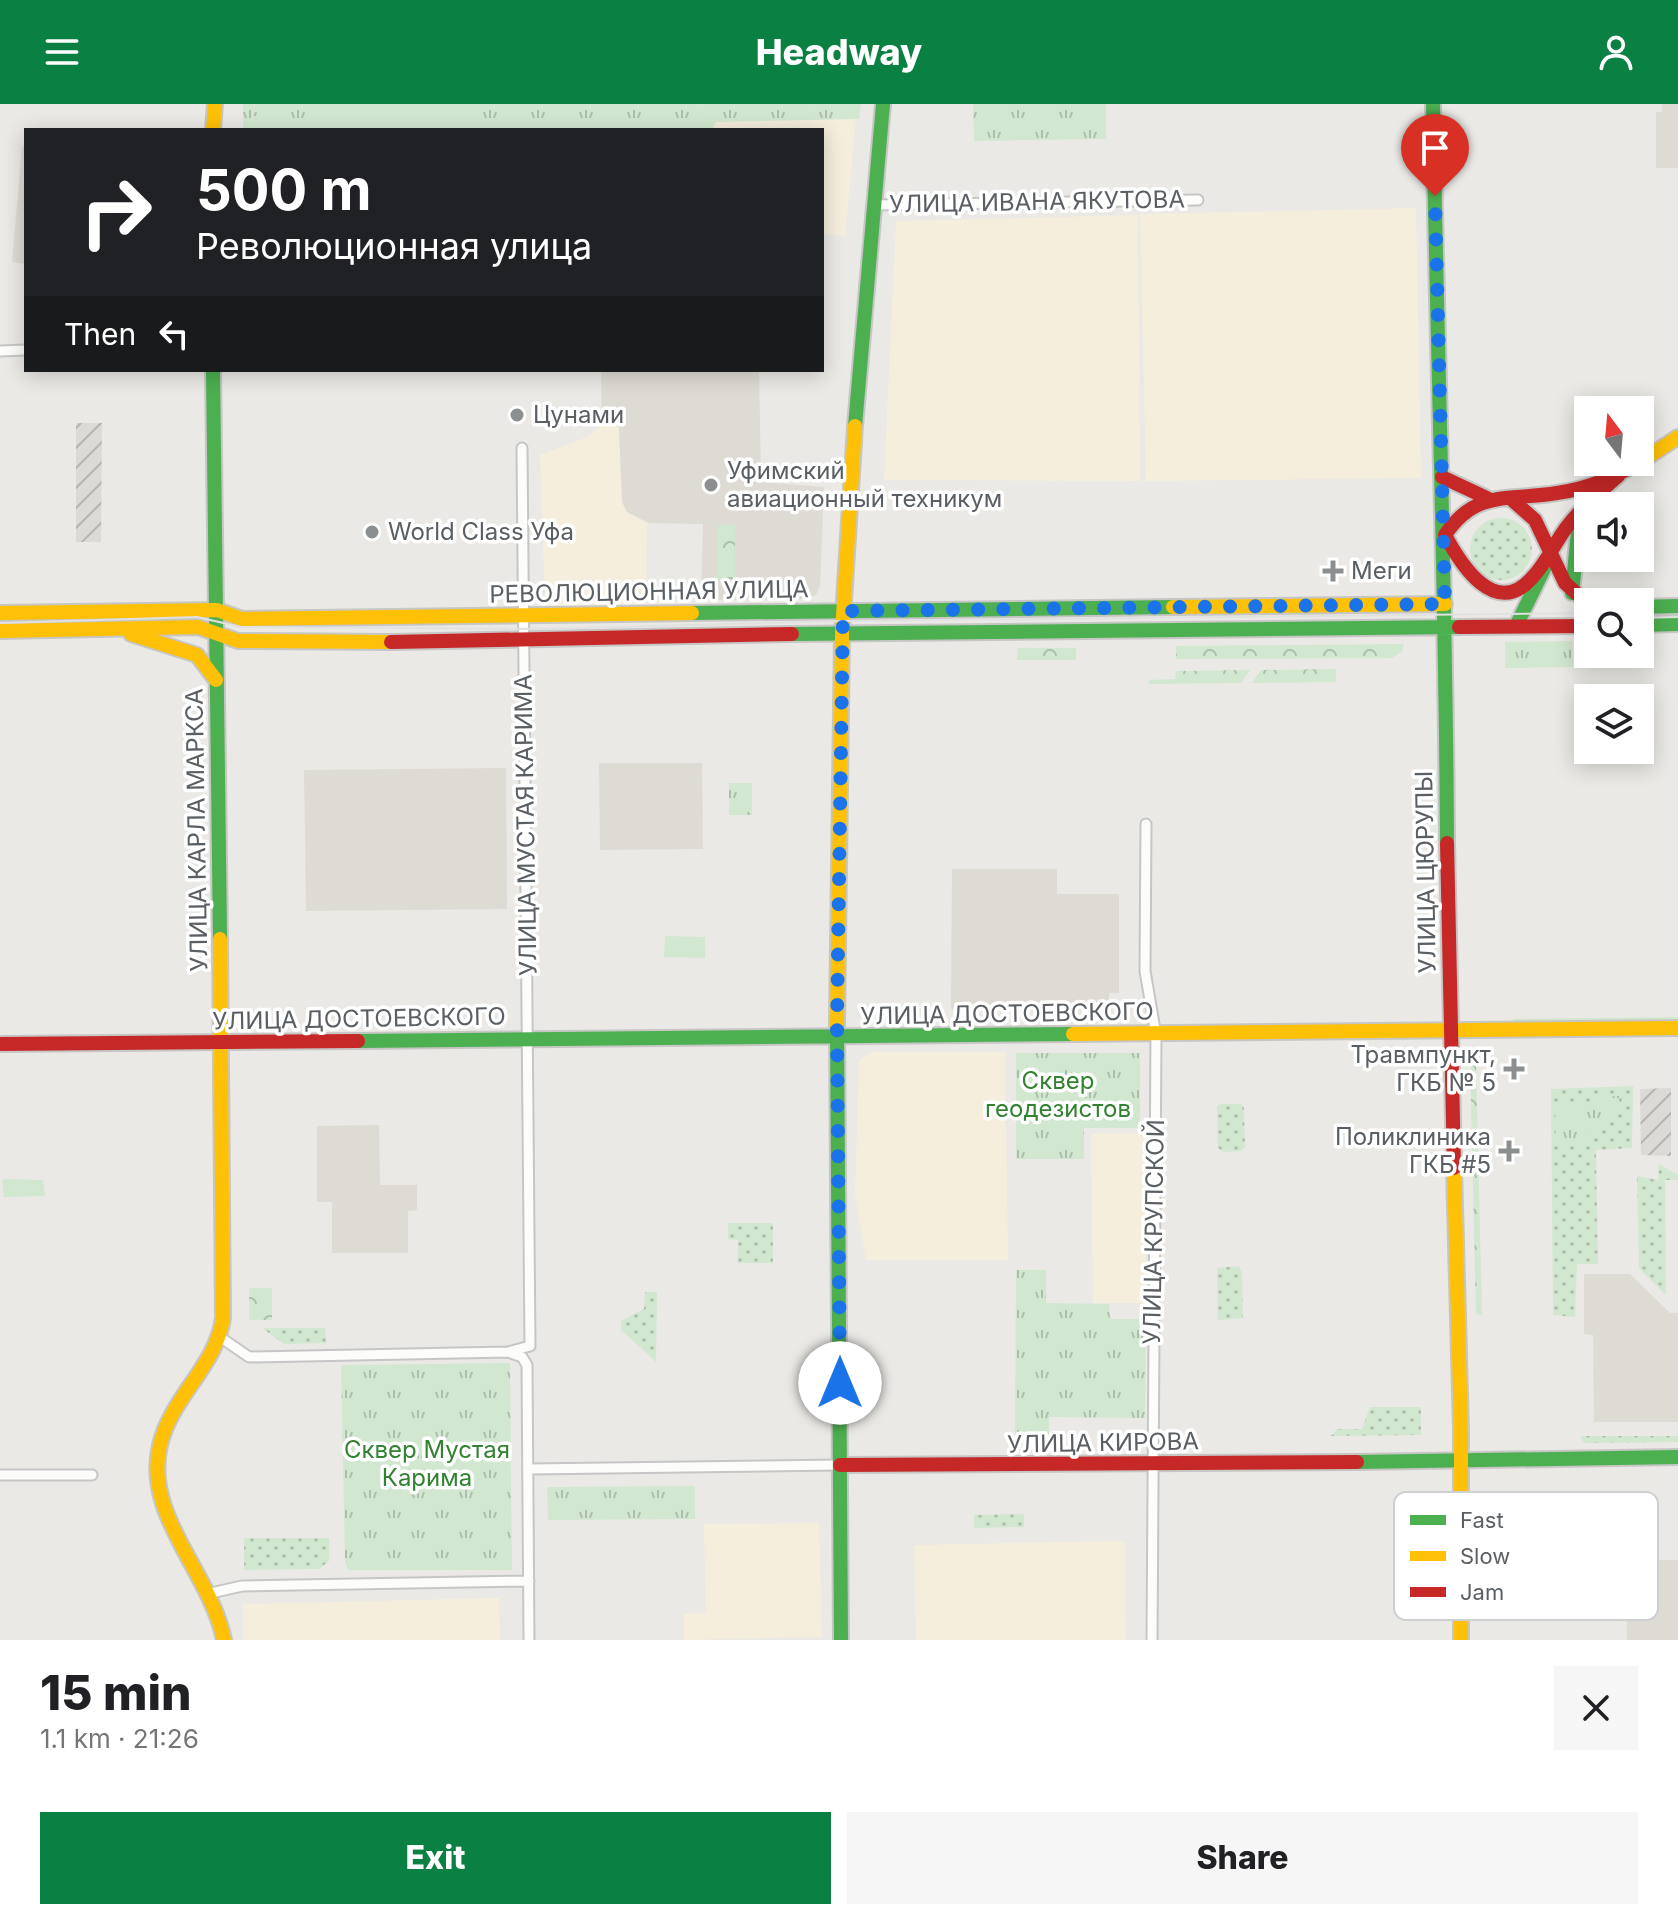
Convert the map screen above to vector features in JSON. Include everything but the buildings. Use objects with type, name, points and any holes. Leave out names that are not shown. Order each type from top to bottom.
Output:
[{"type":"main road","points":[[213,128],[215,104]]},
{"type":"main road","points":[[841,1640],[837,1038],[842,632],[883,104]]},
{"type":"main road","name":"УЛИЦА ЦЮРУПЫ","points":[[1433,104],[1445,535],[1450,1032],[1461,1492]]},
{"type":"main road","name":"УЛИЦА КАРЛА МАРКСА","points":[[213,372],[225,1288],[220,1337],[196,1381],[174,1410],[158,1456],[158,1483],[165,1519],[211,1593],[221,1616],[224,1640]]},
{"type":"main road","points":[[1654,453],[1678,437]]},
{"type":"main road","points":[[1442,477],[1459,488],[1487,498],[1510,498],[1558,493],[1616,476]]},
{"type":"main road","points":[[1601,492],[1618,476]]},
{"type":"main road","points":[[1487,498],[1456,515],[1445,535],[1464,570],[1481,586],[1497,591],[1513,590],[1528,583],[1574,520]]},
{"type":"main road","points":[[1510,498],[1535,520],[1549,555],[1572,593]]},
{"type":"main road","points":[[1516,626],[1536,589],[1549,555]]},
{"type":"main road","points":[[1572,593],[1574,572]]},
{"type":"main road","name":"РЕВОЛЮЦИОННАЯ УЛИЦА","points":[[0,613],[217,610],[242,619],[1445,604]]},
{"type":"main road","points":[[1654,607],[1678,606]]},
{"type":"main road","points":[[1654,625],[1678,624]]},
{"type":"main road","points":[[0,631],[198,627],[238,641],[522,641],[842,632],[1574,626]]},
{"type":"main road","points":[[107,629],[147,637],[197,655],[216,680]]},
{"type":"main road","name":"УЛИЦА ДОСТОЕВСКОГО","points":[[0,1044],[1678,1028]]},
{"type":"main road","name":"УЛИЦА КИРОВА","points":[[840,1465],[1678,1457]]},
{"type":"street","name":"УЛИЦА ИВАНА ЯКУТОВА","points":[[875,205],[1198,200]]},
{"type":"street","points":[[0,351],[24,350]]},
{"type":"street","name":"УЛИЦА МУСТАЯ КАРИМА","points":[[508,1352],[530,1346],[522,448]]},
{"type":"street","name":"УЛИЦА КРУПСКОЙ","points":[[1146,824],[1145,971],[1156,1035],[1152,1640]]},
{"type":"street","points":[[220,1337],[249,1357],[508,1352],[522,1357],[527,1365],[529,1640]]},
{"type":"street","name":"УЛИЦА КИРОВА","points":[[529,1469],[840,1465]]},
{"type":"street","points":[[0,1475],[92,1475]]},
{"type":"street","points":[[211,1593],[242,1586],[529,1581]]},
{"type":"shaded area","points":[[1662,104],[1678,104],[1678,168],[1656,168],[1656,112],[1662,112]]},
{"type":"shaded area","points":[[856,118],[845,236],[824,234],[824,128],[710,128],[710,119]]},
{"type":"shaded area","points":[[22,147],[24,264],[12,262]]},
{"type":"shaded area","points":[[1416,208],[1421,478],[1146,481],[1140,214]]},
{"type":"shaded area","points":[[1138,215],[1140,481],[884,480],[896,221]]},
{"type":"shaded area","name":"Уфимский авиационный техникум","points":[[601,372],[759,372],[761,482],[824,487],[820,586],[816,595],[806,599],[701,600],[703,524],[649,523],[627,512],[622,502],[619,428],[612,422],[602,423]]},
{"type":"shaded area","points":[[613,422],[619,428],[622,502],[638,519],[647,523],[646,604],[550,606],[545,602],[540,455],[590,436],[602,423]]},
{"type":"shaded area","points":[[76,423],[102,423],[101,542],[76,542]]},
{"type":"shaded area","points":[[599,763],[702,763],[703,849],[600,850]]},
{"type":"shaded area","points":[[506,768],[507,909],[306,911],[304,770]]},
{"type":"shaded area","points":[[952,869],[1057,869],[1057,894],[1119,894],[1119,993],[1109,993],[1109,1010],[951,1009]]},
{"type":"shaded area","points":[[872,1052],[1005,1052],[1008,1260],[866,1260],[855,1195],[859,1060]]},
{"type":"shaded area","points":[[1671,1088],[1671,1156],[1641,1155],[1640,1089]]},
{"type":"shaded area","points":[[379,1125],[380,1185],[417,1185],[417,1210],[408,1211],[408,1253],[332,1253],[332,1202],[317,1202],[317,1126]]},
{"type":"shaded area","points":[[1144,1133],[1146,1303],[1093,1303],[1091,1134]]},
{"type":"shaded area","points":[[1584,1274],[1630,1274],[1670,1313],[1678,1313],[1678,1422],[1594,1422],[1593,1335],[1584,1334]]},
{"type":"shaded area","points":[[819,1523],[822,1637],[684,1640],[684,1614],[706,1613],[704,1524]]},
{"type":"shaded area","points":[[1125,1541],[1126,1640],[916,1640],[914,1545]]},
{"type":"shaded area","points":[[1658,1560],[1678,1560],[1678,1640],[1627,1640],[1626,1620],[1658,1620]]},
{"type":"shaded area","points":[[499,1598],[500,1640],[243,1640],[243,1604]]},
{"type":"green space","points":[[243,104],[861,104],[859,119],[716,122],[713,128],[243,128]]},
{"type":"green space","points":[[314,104],[471,104],[471,128],[314,128]]},
{"type":"green space","points":[[973,104],[1106,104],[1106,139],[974,141]]},
{"type":"green space","points":[[1501,518],[1513,520],[1523,527],[1530,537],[1530,561],[1523,571],[1513,578],[1501,580],[1489,578],[1479,571],[1472,561],[1470,549],[1472,537],[1479,527],[1489,520]]},
{"type":"green space","points":[[718,525],[735,525],[735,581],[718,581]]},
{"type":"green space","points":[[1572,641],[1573,667],[1505,668],[1505,642]]},
{"type":"green space","points":[[1404,644],[1402,652],[1392,658],[1176,659],[1176,646]]},
{"type":"green space","points":[[1018,648],[1076,648],[1076,660],[1017,660]]},
{"type":"green space","points":[[1336,669],[1336,682],[1252,683],[1261,670]]},
{"type":"green space","points":[[1250,670],[1241,683],[1149,684],[1149,680],[1175,679],[1176,671]]},
{"type":"green space","points":[[729,783],[752,783],[752,815],[729,815]]},
{"type":"green space","points":[[665,936],[705,937],[705,958],[664,957]]},
{"type":"green space","points":[[1678,1017],[1678,1022],[1513,1025],[1513,1019]]},
{"type":"green space","name":"Сквер геодезистов","points":[[1016,1053],[1140,1053],[1140,1128],[1084,1128],[1084,1159],[1016,1159]]},
{"type":"green space","points":[[1470,1062],[1476,1062],[1482,1315],[1476,1314]]},
{"type":"green space","points":[[1633,1086],[1632,1148],[1596,1150],[1598,1264],[1577,1264],[1575,1317],[1553,1315],[1551,1089]]},
{"type":"green space","points":[[1619,1096],[1620,1111],[1600,1133],[1582,1134],[1582,1144],[1556,1145],[1555,1104],[1598,1103],[1598,1097]]},
{"type":"green space","points":[[1241,1104],[1244,1108],[1245,1147],[1241,1151],[1223,1152],[1218,1148],[1217,1106]]},
{"type":"green space","points":[[1659,1164],[1678,1175],[1678,1180],[1665,1180],[1666,1295],[1639,1268],[1637,1176],[1658,1180]]},
{"type":"green space","points":[[43,1180],[45,1196],[4,1197],[2,1181]]},
{"type":"green space","points":[[728,1223],[773,1223],[773,1263],[738,1263],[738,1240],[728,1239]]},
{"type":"green space","points":[[1239,1266],[1242,1273],[1243,1318],[1218,1320],[1217,1268]]},
{"type":"green space","points":[[1016,1270],[1046,1270],[1046,1303],[1109,1304],[1110,1319],[1146,1319],[1145,1418],[1049,1417],[1049,1441],[1015,1441]]},
{"type":"green space","points":[[249,1288],[272,1288],[272,1320],[249,1320]]},
{"type":"green space","points":[[645,1292],[657,1292],[656,1362],[621,1330],[621,1321],[644,1309]]},
{"type":"green space","points":[[262,1328],[325,1328],[326,1343],[284,1344]]},
{"type":"green space","name":"Сквер Мустая Карима","points":[[510,1363],[512,1570],[348,1570],[345,1562],[341,1365]]},
{"type":"green space","points":[[1370,1407],[1421,1407],[1421,1435],[1331,1436],[1337,1429],[1362,1429]]},
{"type":"green space","points":[[1580,1436],[1678,1436],[1678,1442],[1584,1443]]},
{"type":"green space","points":[[695,1486],[695,1519],[548,1520],[547,1487]]},
{"type":"green space","points":[[1024,1514],[1024,1527],[974,1528],[974,1515]]},
{"type":"green space","points":[[244,1538],[329,1538],[329,1561],[319,1569],[244,1570]]},
{"type":"tram line","points":[[0,623],[197,617],[241,627],[543,629],[843,621],[1574,613]]},
{"type":"tram line","points":[[1654,618],[1678,617]]},
{"type":"railway","points":[[254,104],[254,128]]},
{"type":"railway","points":[[695,128],[701,104]]},
{"type":"traffic: fast","points":[[855,426],[883,104]]},
{"type":"traffic: fast","points":[[1433,104],[1447,843]]},
{"type":"traffic: fast","points":[[213,372],[220,939]]},
{"type":"traffic: fast","points":[[1516,626],[1544,569]]},
{"type":"traffic: fast","points":[[1572,593],[1574,572]]},
{"type":"traffic: fast","points":[[1654,607],[1678,606]]},
{"type":"traffic: fast","points":[[692,613],[1173,607]]},
{"type":"traffic: fast","points":[[1654,625],[1678,624]]},
{"type":"traffic: fast","points":[[792,634],[1459,627]]},
{"type":"traffic: fast","points":[[837,1025],[841,1640]]},
{"type":"traffic: fast","points":[[358,1041],[1073,1034]]},
{"type":"traffic: fast","points":[[1357,1462],[1678,1457]]},
{"type":"traffic: slow","points":[[213,128],[215,104]]},
{"type":"traffic: slow","points":[[837,1025],[842,632],[855,426]]},
{"type":"traffic: slow","points":[[1654,453],[1678,437]]},
{"type":"traffic: slow","points":[[1173,607],[1445,604]]},
{"type":"traffic: slow","points":[[0,613],[217,610],[242,619],[692,613]]},
{"type":"traffic: slow","points":[[0,631],[198,627],[238,641],[391,642]]},
{"type":"traffic: slow","points":[[131,634],[197,655],[216,680]]},
{"type":"traffic: slow","points":[[220,939],[223,1318],[212,1352],[166,1428],[157,1471],[169,1520],[206,1590],[224,1640]]},
{"type":"traffic: slow","points":[[1073,1034],[1678,1028]]},
{"type":"traffic: slow","points":[[1454,1168],[1461,1492]]},
{"type":"traffic: slow","points":[[1461,1620],[1461,1640]]},
{"type":"traffic: jam","points":[[1614,476],[1579,489],[1481,504],[1457,520],[1445,535],[1460,560],[1480,583],[1505,593],[1518,590],[1536,573],[1578,514],[1618,476]]},
{"type":"traffic: jam","points":[[1442,477],[1487,498]]},
{"type":"traffic: jam","points":[[1510,498],[1535,520],[1565,583],[1574,591]]},
{"type":"traffic: jam","points":[[1459,627],[1574,626]]},
{"type":"traffic: jam","points":[[391,642],[792,634]]},
{"type":"traffic: jam","points":[[1447,843],[1454,1168]]},
{"type":"traffic: jam","points":[[0,1044],[358,1041]]},
{"type":"traffic: jam","points":[[840,1465],[1357,1462]]},
{"type":"place","name":"Цунами","points":[[517,415]]},
{"type":"place","name":"Уфимский авиационный техникум","points":[[711,485]]},
{"type":"place","name":"World Class Уфа","points":[[372,532]]},
{"type":"place","name":"Меги","points":[[1333,571]]},
{"type":"place","name":"Травмпункт, ГКБ № 5","points":[[1514,1069]]},
{"type":"place","name":"Поликлиника ГКБ #5","points":[[1509,1151]]},
{"type":"route","points":[[840,1383],[837,1022],[843,611],[1445,604],[1435,196]]}]
